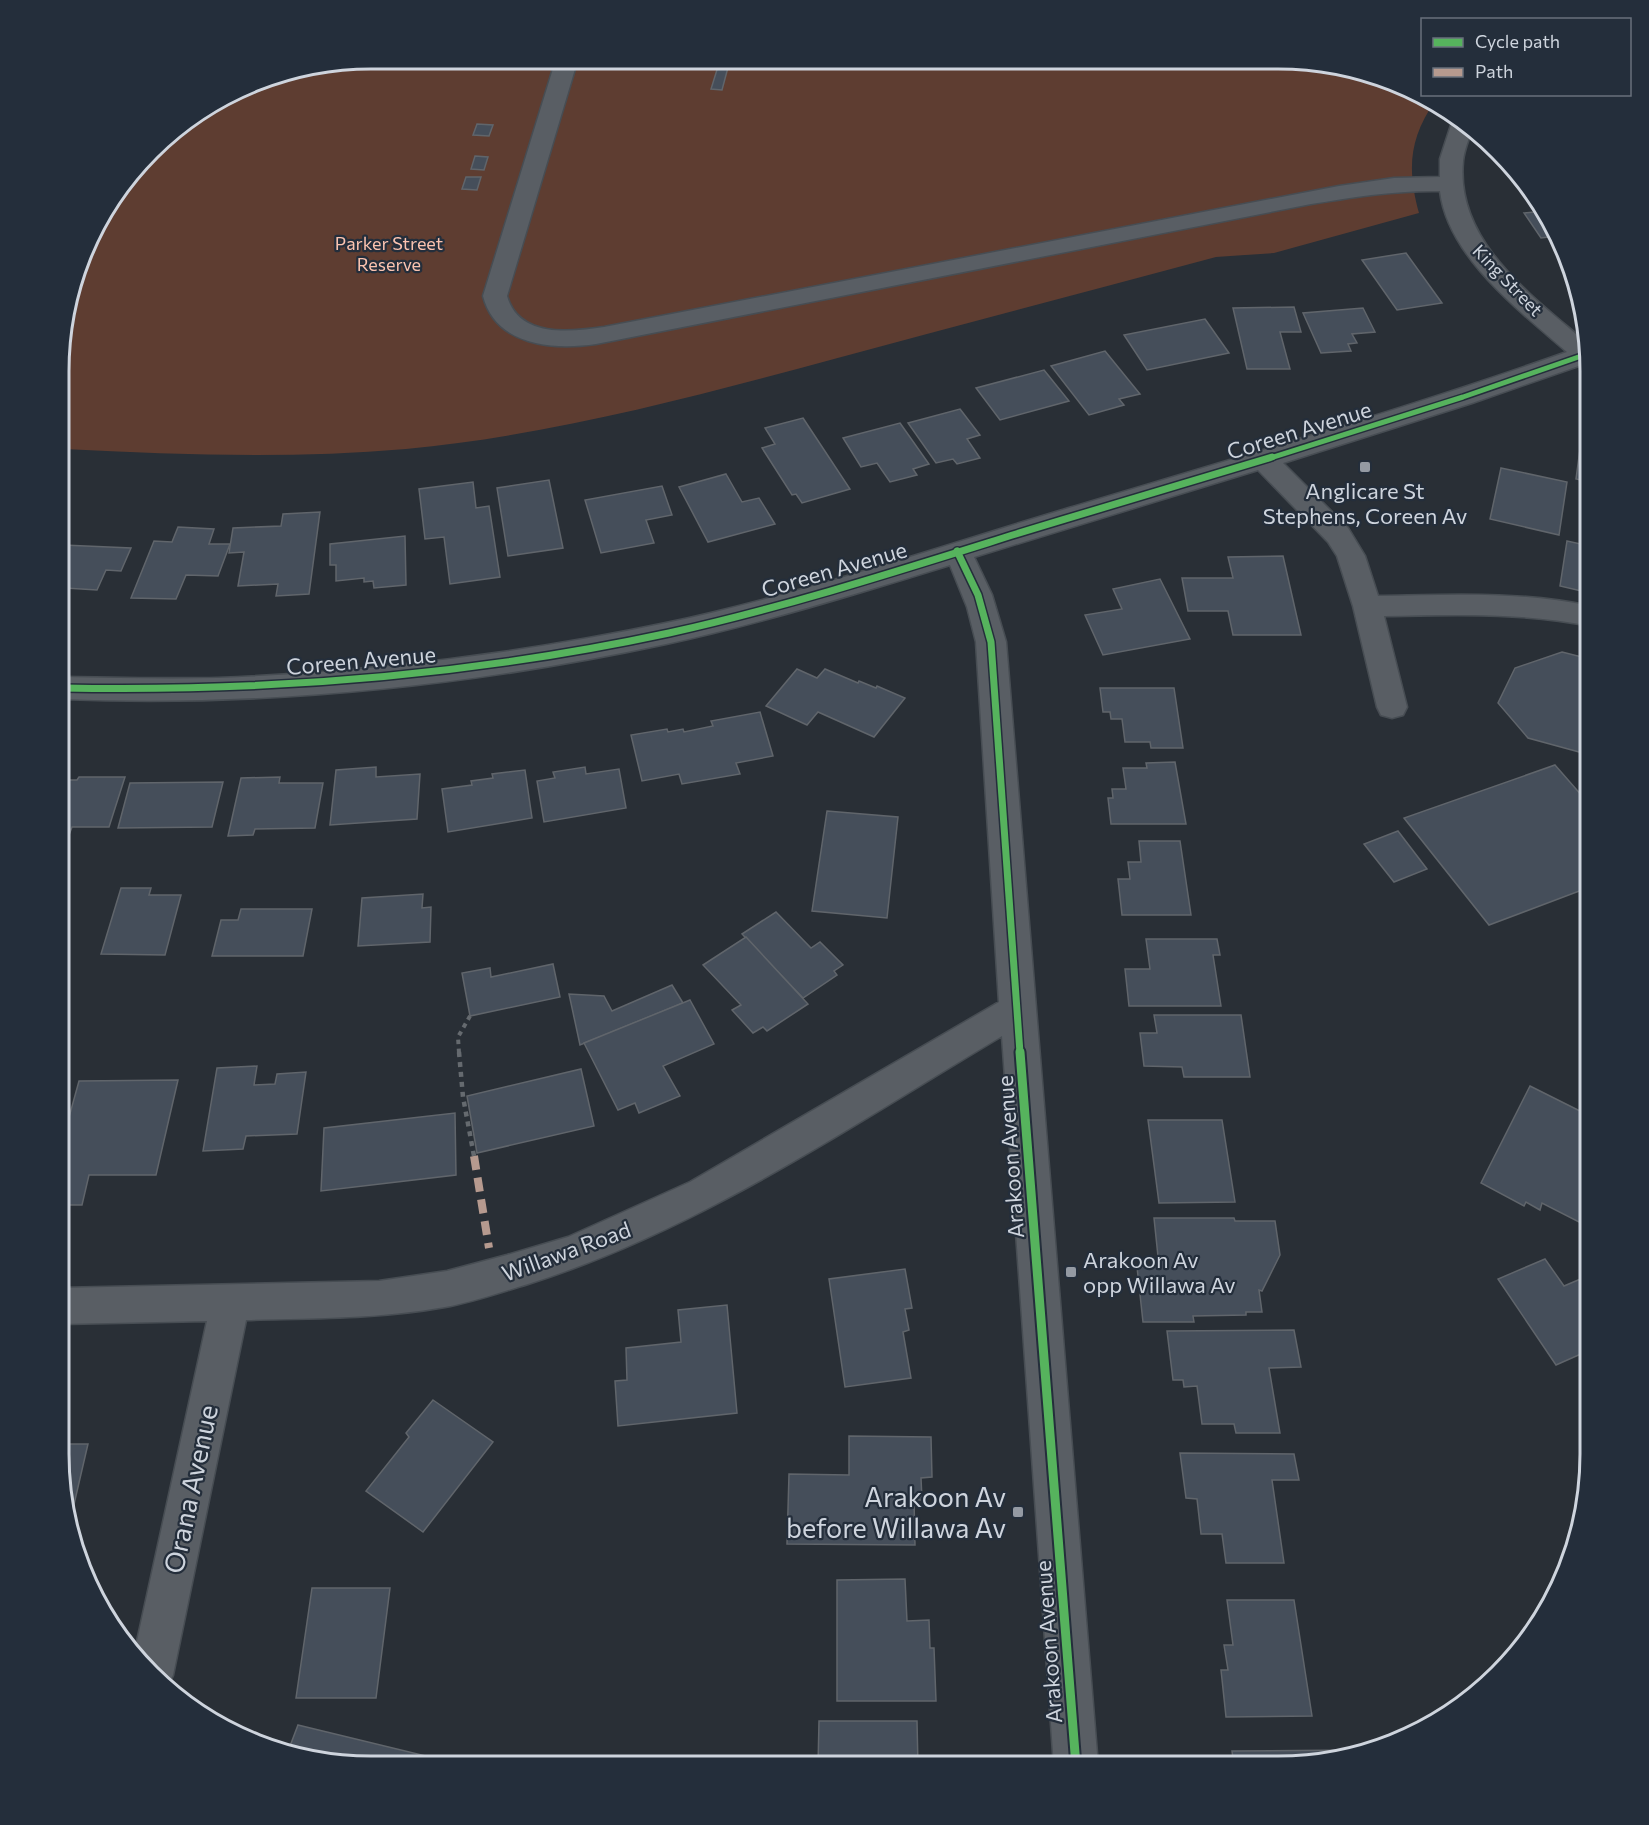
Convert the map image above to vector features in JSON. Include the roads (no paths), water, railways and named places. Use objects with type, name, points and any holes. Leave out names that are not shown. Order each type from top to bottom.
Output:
[{"type":"street","points":[[564,69],[495,296],[497,308],[504,320],[515,328],[562,339],[583,338],[693,319],[1101,236],[1350,192],[1409,183],[1450,184]]},
{"type":"street","name":"King Street","points":[[1460,130],[1452,151],[1450,184],[1460,223],[1486,262],[1579,346]]},
{"type":"street","name":"Coreen Avenue","points":[[69,688],[197,688],[328,682],[454,670],[646,637],[713,622],[1264,460],[1485,390],[1579,357]]},
{"type":"street","points":[[1264,460],[1338,535],[1351,556],[1367,606],[1392,707]]},
{"type":"street","name":"Arakoon Avenue","points":[[957,551],[970,575],[983,608],[991,642],[1075,1756]]},
{"type":"street","points":[[1367,606],[1525,606],[1561,609],[1580,614]]},
{"type":"street","name":"Willawa Road","points":[[69,1306],[379,1299],[447,1289],[571,1253],[654,1218],[703,1194],[1017,1009]]},
{"type":"street","name":"Orana Avenue","points":[[154,1663],[230,1303]]},
{"type":"place","name":"Anglicare St Stephens, Coreen Av","points":[[1365,467]]},
{"type":"place","name":"Arakoon Av opp Willawa Av","points":[[1071,1272]]},
{"type":"place","name":"Arakoon Av before Willawa Av","points":[[1018,1512]]},
{"type":"park label","name":"Parker Street Reserve","points":[[389,253]]}]
